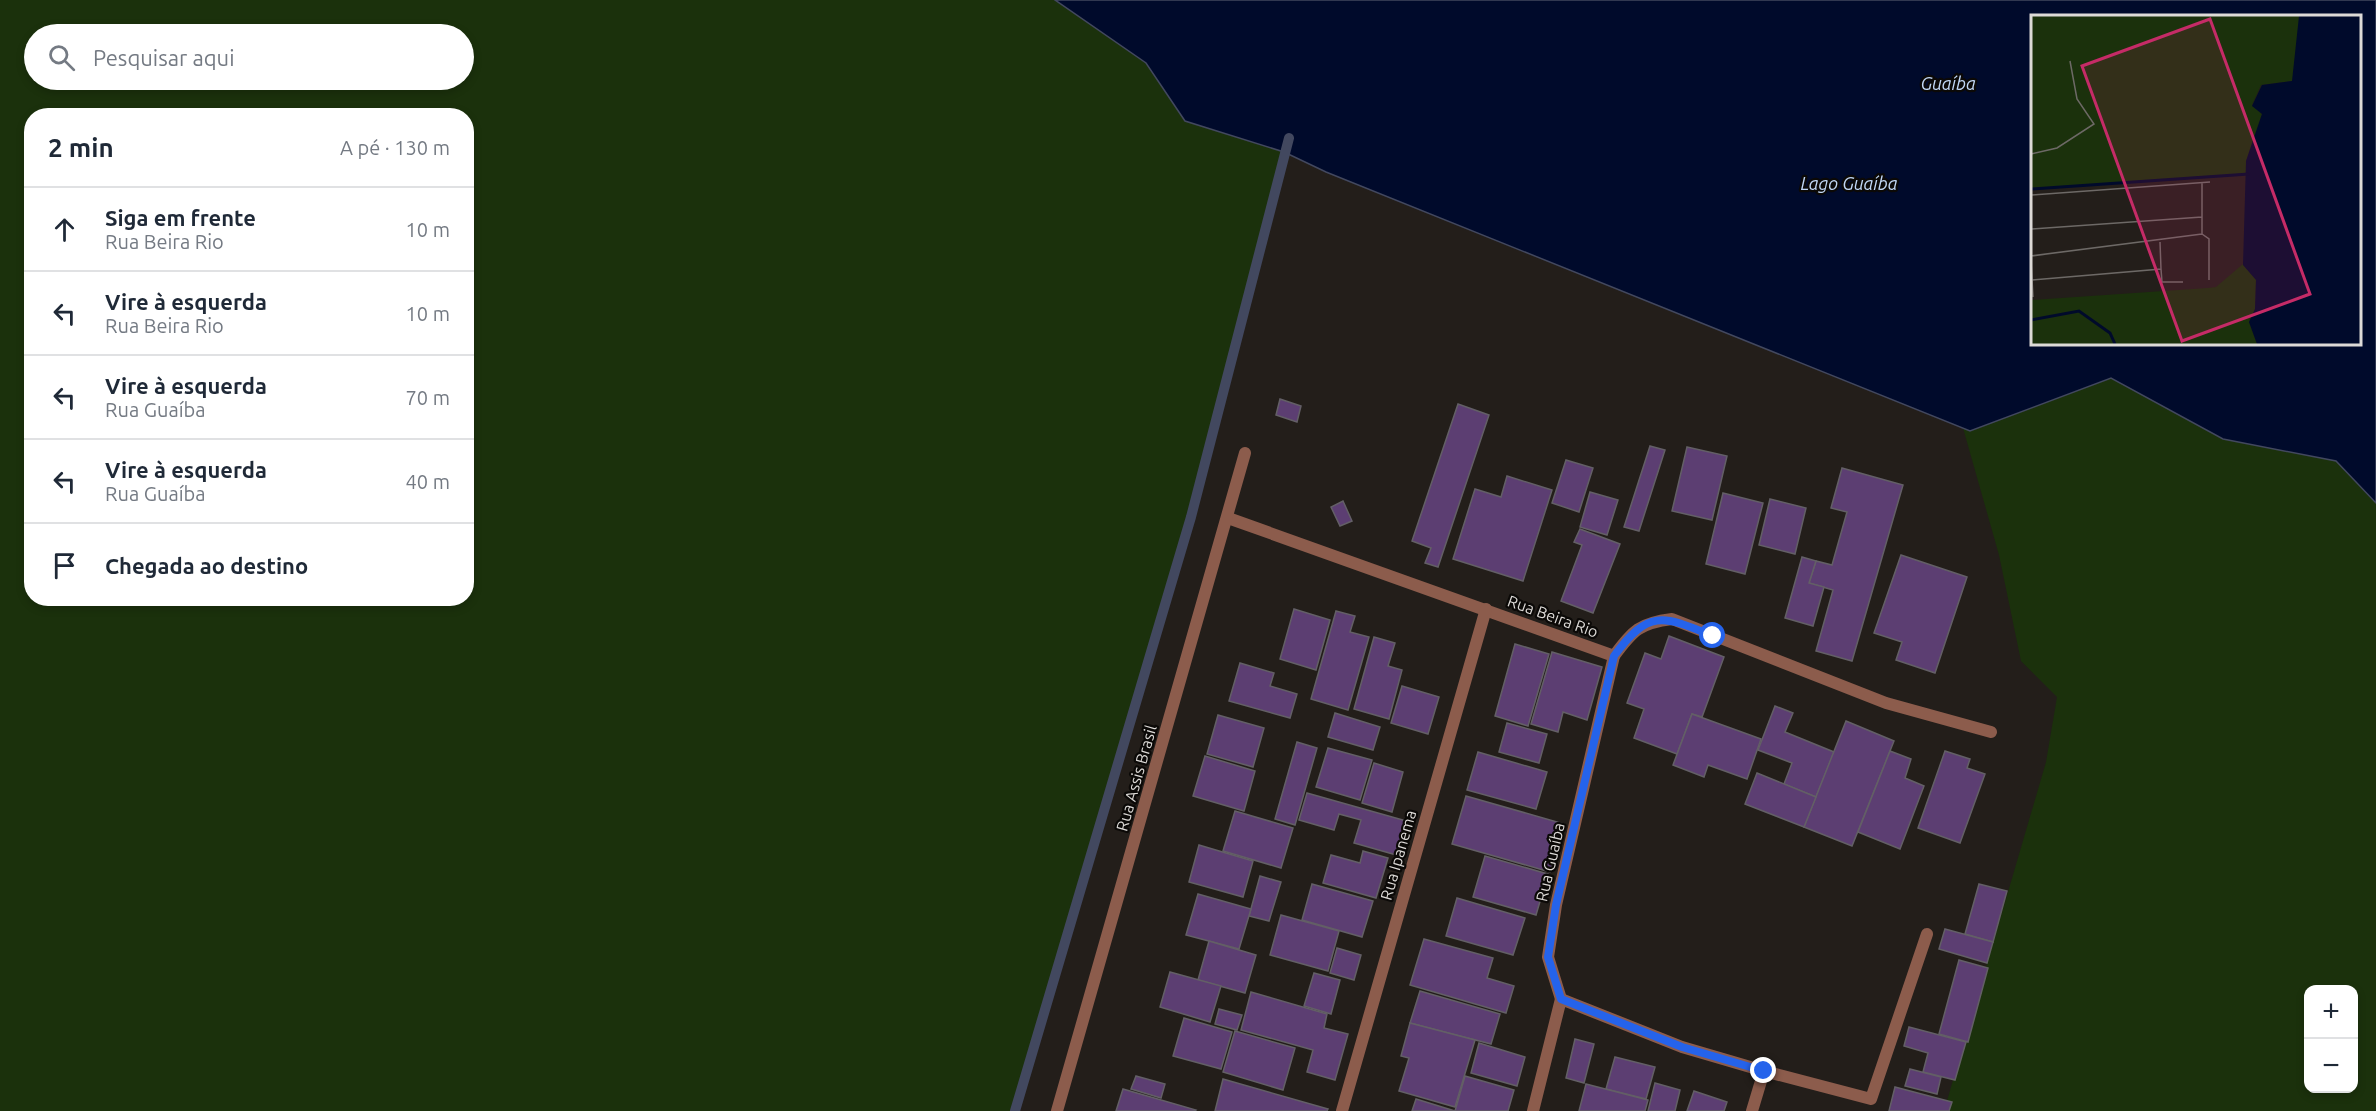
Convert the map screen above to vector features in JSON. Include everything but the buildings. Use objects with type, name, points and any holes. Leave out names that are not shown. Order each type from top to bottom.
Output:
[{"type":"street","name":"Rua Assis Brasil","points":[[1057,1111],[1245,453]]},
{"type":"street","name":"Rua Beira Rio","points":[[1228,518],[1614,656],[1631,633],[1650,621],[1672,619],[1886,703],[1991,732]]},
{"type":"street","name":"Rua Ipanema","points":[[1342,1111],[1486,609]]},
{"type":"street","name":"Rua Guaíba","points":[[1561,999],[1548,957],[1556,905],[1614,656]]},
{"type":"street","points":[[1533,1111],[1561,999],[1682,1047],[1871,1099],[1927,934]]},
{"type":"street","points":[[1752,1111],[1764,1071]]},
{"type":"green space","points":[[0,0],[1055,0],[1146,63],[1185,121],[1284,152],[1191,517],[1015,1111],[0,1111]]},
{"type":"green space","points":[[2111,378],[2223,439],[2336,461],[2376,503],[2376,1111],[1944,1111],[2046,762],[2057,697],[2021,661],[1999,555],[1963,428]]},
{"type":"water","name":"Lago Guaíba","points":[[1055,0],[2376,0],[2376,503],[2336,461],[2223,439],[2111,378],[1970,431],[1326,172],[1284,152],[1185,121],[1146,63]]},
{"type":"waterway","points":[[1015,1111],[1191,517],[1289,138]]},
{"type":"route","points":[[1713,636],[1672,619],[1650,621],[1631,633],[1614,656],[1556,905],[1548,957],[1561,999],[1682,1047],[1764,1071]]},
{"type":"water label","name":"Guaíba","points":[[1948,84]]}]
